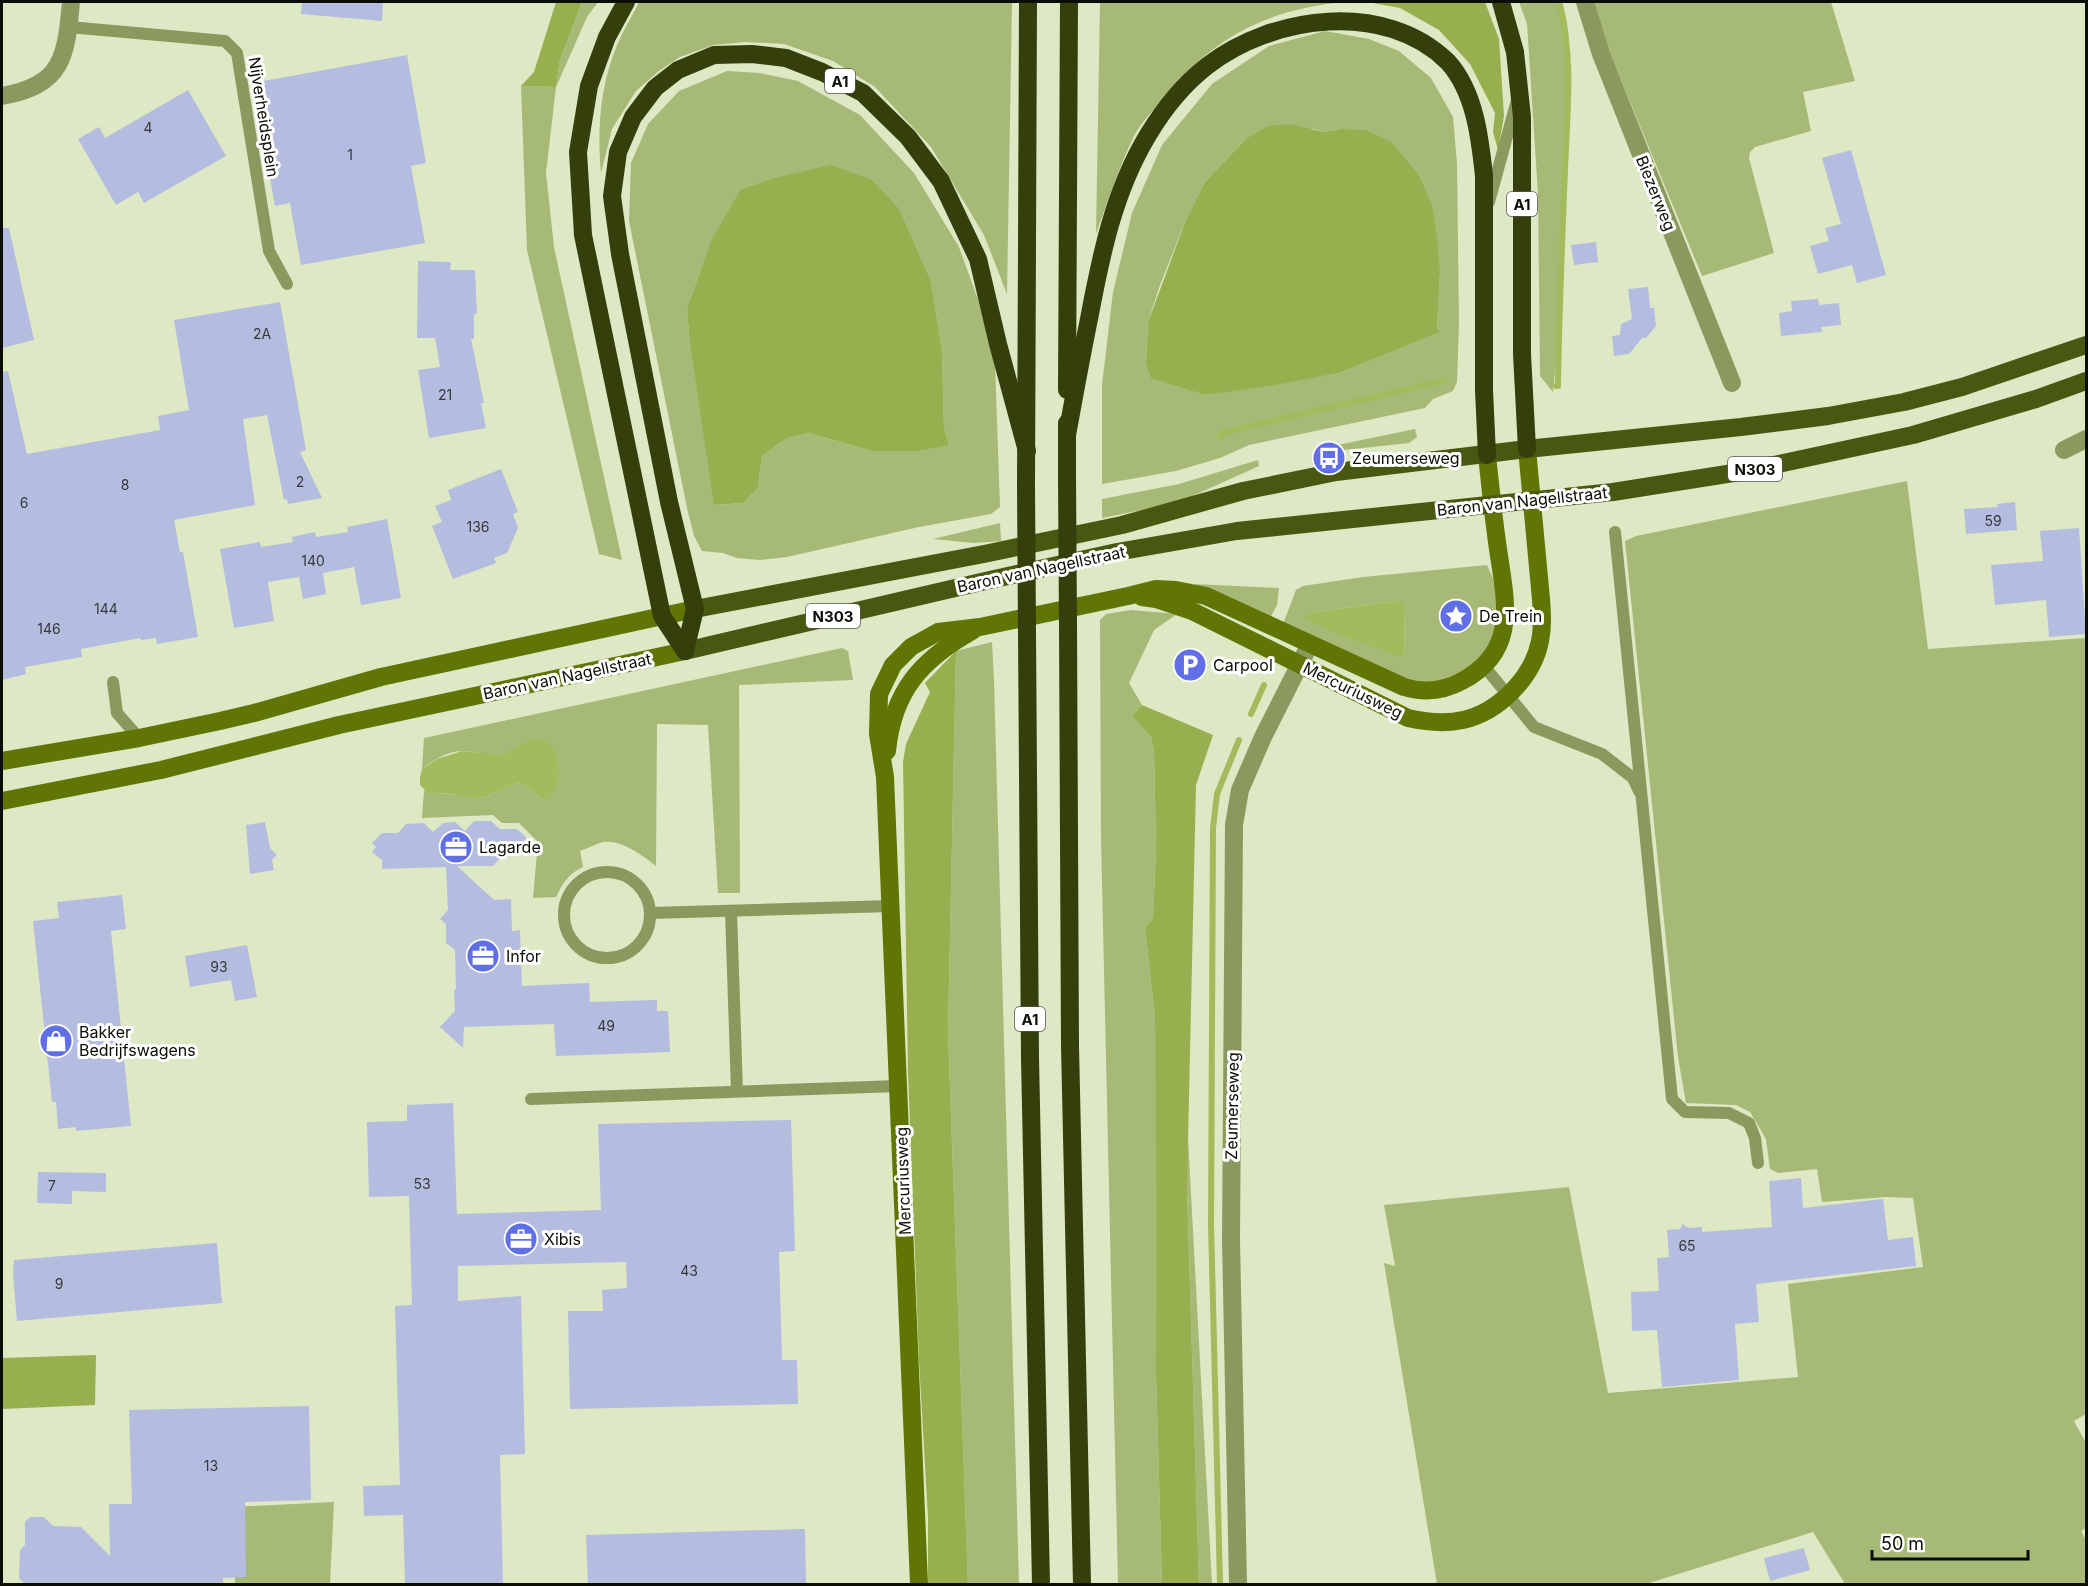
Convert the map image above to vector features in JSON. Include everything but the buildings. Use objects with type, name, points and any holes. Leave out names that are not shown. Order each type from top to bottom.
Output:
[{"type":"highway","points":[[626,2],[607,38],[589,86],[578,152],[583,235],[662,616],[685,651]]},
{"type":"highway","name":"A1","points":[[1028,2],[1026,485],[1030,1082],[1041,1584]]},
{"type":"highway","name":"A1","points":[[1069,2],[1067,476],[1070,1058],[1082,1584]]},
{"type":"highway","name":"A1","points":[[1501,2],[1515,52],[1522,117],[1522,354],[1527,449]]},
{"type":"highway","name":"A1","points":[[1067,435],[1107,235],[1120,193],[1133,162],[1163,112],[1207,66],[1254,38],[1310,20],[1342,18],[1376,22],[1408,32],[1430,46],[1449,63],[1468,94],[1481,145],[1485,176],[1484,390],[1487,454]]},
{"type":"highway","name":"A1","points":[[685,651],[695,609],[667,492],[620,254],[612,196],[618,152],[633,117],[655,88],[678,70],[714,55],[752,54],[786,58],[822,72],[863,93],[908,137],[941,181],[978,259],[1027,451]]},
{"type":"main road","name":"Baron van Nagellstraat","points":[[695,609],[984,554],[1122,525],[1243,492],[1336,472],[1527,449],[1742,427],[1828,416],[1904,402],[1972,384],[2086,345]]},
{"type":"main road","name":"Baron van Nagellstraat","points":[[685,651],[1117,552],[1237,531],[1613,492],[1746,471],[1913,435],[2036,399],[2086,381]]},
{"type":"street","points":[[2,96],[24,92],[45,80],[63,59],[71,2]]},
{"type":"street","name":"Biezerweg","points":[[1585,2],[1601,54],[1732,382]]},
{"type":"street","points":[[2064,450],[2086,439]]},
{"type":"street","name":"Mercuriusweg","points":[[1128,596],[1156,599],[1192,611],[1408,718],[1426,722],[1464,720],[1485,712],[1522,681],[1532,665],[1540,642],[1542,609],[1527,449]]},
{"type":"street","name":"Mercuriusweg","points":[[920,1584],[885,777],[889,734],[898,701],[925,664],[946,646],[980,627],[1128,596],[1142,591],[1167,589],[1206,596],[1404,687],[1432,690],[1456,684],[1484,666],[1501,640],[1506,611],[1487,454]]},
{"type":"street","name":"Baron van Nagellstraat","points":[[2,761],[139,738],[254,713],[381,677],[695,609]]},
{"type":"street","name":"Zeumerseweg","points":[[1238,1584],[1231,1240],[1234,825],[1240,790],[1263,737],[1310,644]]},
{"type":"street","name":"Baron van Nagellstraat","points":[[2,801],[161,770],[328,728],[685,651]]},
{"type":"lane","name":"Nijverheidsplein","points":[[69,27],[225,41],[237,53],[269,250],[287,284]]},
{"type":"lane","name":"A1","points":[[1486,215],[1520,92]]},
{"type":"lane","points":[[1615,532],[1672,1099],[1685,1112],[1729,1113],[1749,1123],[1755,1138],[1758,1163]]},
{"type":"lane","points":[[1484,666],[1534,728],[1602,754],[1633,778],[1641,794]]},
{"type":"lane","points":[[113,682],[117,713],[139,738]]},
{"type":"lane","points":[[603,872],[617,873],[630,879],[640,888],[647,900],[650,914],[648,928],[642,941],[632,951],[604,958],[590,955],[578,947],[569,935],[564,921],[565,908],[574,889],[590,876],[603,872]]},
{"type":"lane","points":[[650,914],[891,906]]},
{"type":"lane","points":[[731,911],[737,1091]]},
{"type":"lane","points":[[531,1099],[899,1086]]},
{"type":"shaded area","points":[[556,2],[582,2],[560,60],[556,87],[521,86],[534,72]]},
{"type":"shaded area","points":[[582,2],[598,2],[587,17],[556,87],[560,60]]},
{"type":"shaded area","points":[[639,2],[1012,2],[1007,294],[984,235],[931,147],[875,87],[833,61],[784,44],[745,42],[713,45],[680,57],[659,71],[636,91],[612,129],[601,173],[599,141],[606,78],[618,42]]},
{"type":"shaded area","points":[[1100,2],[1346,2],[1290,12],[1265,20],[1241,31],[1198,61],[1178,81],[1136,132],[1096,234]]},
{"type":"shaded area","points":[[1367,2],[1485,2],[1499,39],[1504,116],[1498,150],[1493,132],[1495,113],[1470,64],[1439,30],[1400,8]]},
{"type":"shaded area","points":[[1519,2],[1562,2],[1568,32],[1570,84],[1565,230],[1553,392],[1540,376],[1538,194],[1527,24]]},
{"type":"shaded area","points":[[1591,2],[1831,2],[1855,81],[1803,92],[1811,131],[1755,147],[1750,152],[1749,158],[1774,253],[1702,276]]},
{"type":"shaded area","points":[[1325,31],[1369,39],[1399,51],[1431,78],[1453,117],[1457,164],[1459,324],[1457,382],[1453,391],[1433,399],[1425,408],[1249,445],[1220,458],[1176,471],[1102,484],[1102,385],[1113,292],[1132,213],[1162,145],[1212,84],[1269,46]],"holes":[[[1314,129],[1323,132],[1340,129],[1440,273],[1437,329],[1440,330],[1339,373],[1206,395],[1146,362],[1148,322],[1186,220],[1204,183],[1246,139]]]},
{"type":"shaded area","points":[[727,71],[759,73],[798,81],[860,115],[914,173],[959,247],[981,308],[995,365],[1000,507],[991,514],[919,527],[787,557],[760,560],[702,551],[694,536],[687,508],[629,221],[631,163],[648,124],[679,91]],"holes":[[[792,175],[900,210],[931,281],[942,351],[944,426],[949,445],[872,451],[809,433],[787,438],[762,456],[758,488],[743,503],[715,505],[690,345],[687,310],[741,189],[770,179]]]},
{"type":"shaded area","points":[[521,86],[556,87],[546,173],[554,247],[622,560],[599,554],[527,250]]},
{"type":"shaded area","points":[[1291,124],[1323,132],[1340,129],[1365,130],[1391,142],[1419,175],[1432,206],[1437,236],[1440,273],[1437,329],[1441,331],[1339,373],[1275,385],[1206,395],[1151,378],[1146,362],[1148,322],[1186,220],[1204,183],[1246,139],[1268,126]]},
{"type":"shaded area","points":[[831,165],[872,180],[900,210],[931,281],[942,351],[944,426],[949,445],[917,451],[872,451],[809,433],[787,438],[762,456],[758,488],[743,503],[714,505],[690,345],[687,310],[712,239],[741,189],[770,179]]},
{"type":"shaded area","points":[[1415,429],[1417,437],[1409,443],[1325,452],[1323,448]]},
{"type":"shaded area","points":[[1258,460],[1259,466],[1177,503],[1102,518],[1102,499],[1179,484]]},
{"type":"shaded area","points":[[1907,481],[1928,649],[2086,638],[2086,1414],[2074,1421],[2086,1443],[2086,1528],[2081,1531],[2086,1540],[2086,1582],[2082,1584],[1845,1584],[1813,1532],[1646,1584],[1437,1584],[1384,1263],[1395,1266],[1384,1205],[1569,1187],[1608,1393],[1798,1377],[1788,1284],[1923,1267],[1913,1198],[1886,1197],[1822,1202],[1817,1169],[1778,1173],[1770,1169],[1766,1139],[1750,1112],[1736,1105],[1686,1103],[1678,1057],[1625,541],[1636,536]]},
{"type":"shaded area","points":[[1000,523],[1001,541],[974,543],[933,539]]},
{"type":"shaded area","points":[[1487,565],[1498,590],[1500,614],[1493,640],[1477,664],[1465,672],[1440,682],[1413,682],[1283,624],[1296,590],[1303,586],[1363,577]],"holes":[[[1397,601],[1405,607],[1404,658],[1308,613]]]},
{"type":"shaded area","points":[[1194,584],[1279,588],[1277,605],[1269,620]]},
{"type":"shaded area","points":[[1404,602],[1405,607],[1404,658],[1340,635],[1305,619],[1308,613]]},
{"type":"shaded area","points":[[1131,610],[1177,614],[1154,630],[1129,683],[1142,705],[1132,716],[1151,737],[1154,752],[1156,848],[1153,918],[1145,928],[1155,1017],[1156,1375],[1162,1584],[1118,1584],[1101,837],[1100,620],[1106,614]]},
{"type":"shaded area","points":[[992,642],[1019,1584],[968,1584],[948,1032],[956,651]]},
{"type":"shaded area","points":[[842,648],[848,651],[853,680],[739,685],[740,893],[718,893],[708,725],[657,724],[656,866],[624,846],[603,842],[580,851],[583,867],[566,879],[556,897],[533,898],[538,842],[519,823],[502,823],[493,815],[422,818],[424,790],[435,794],[480,798],[521,783],[541,798],[512,750],[497,756],[457,751],[436,759],[422,769],[424,738]]},
{"type":"shaded area","points":[[956,651],[948,1032],[968,1584],[928,1584],[928,1518],[919,1361],[908,1072],[903,762],[906,744],[930,692],[925,683]]},
{"type":"shaded area","points":[[1142,705],[1213,735],[1196,785],[1187,1186],[1199,1584],[1162,1584],[1156,1375],[1155,1017],[1145,928],[1153,918],[1156,848],[1154,752],[1151,737],[1132,716]]},
{"type":"shaded area","points":[[535,739],[549,743],[558,763],[555,789],[546,800],[521,783],[485,797],[476,798],[428,793],[420,785],[422,769],[437,759],[462,751],[503,755],[522,743]]},
{"type":"shaded area","points":[[1187,1119],[1212,1584],[1199,1584]]},
{"type":"shaded area","points":[[96,1355],[95,1405],[2,1409],[2,1358]]},
{"type":"shaded area","points":[[334,1502],[330,1584],[235,1584],[232,1507]]},
{"type":"waterway","points":[[1556,386],[1558,386],[1568,86],[1567,44],[1559,2]]},
{"type":"waterway","points":[[1221,437],[1221,433],[1446,380]]},
{"type":"waterway","points":[[1251,714],[1264,685]]},
{"type":"waterway","points":[[1220,1584],[1211,1224],[1213,828],[1217,794],[1239,740]]},
{"type":"place","name":"Zeumerseweg","points":[[1329,458]]},
{"type":"place","name":"De Trein","points":[[1456,616]]},
{"type":"place","name":"Carpool","points":[[1190,665]]},
{"type":"place","name":"Lagarde","points":[[456,847]]},
{"type":"place","name":"Infor","points":[[483,956]]},
{"type":"place","name":"Bakker Bedrijfswagens","points":[[56,1041]]},
{"type":"place","name":"Xibis","points":[[521,1239]]}]
